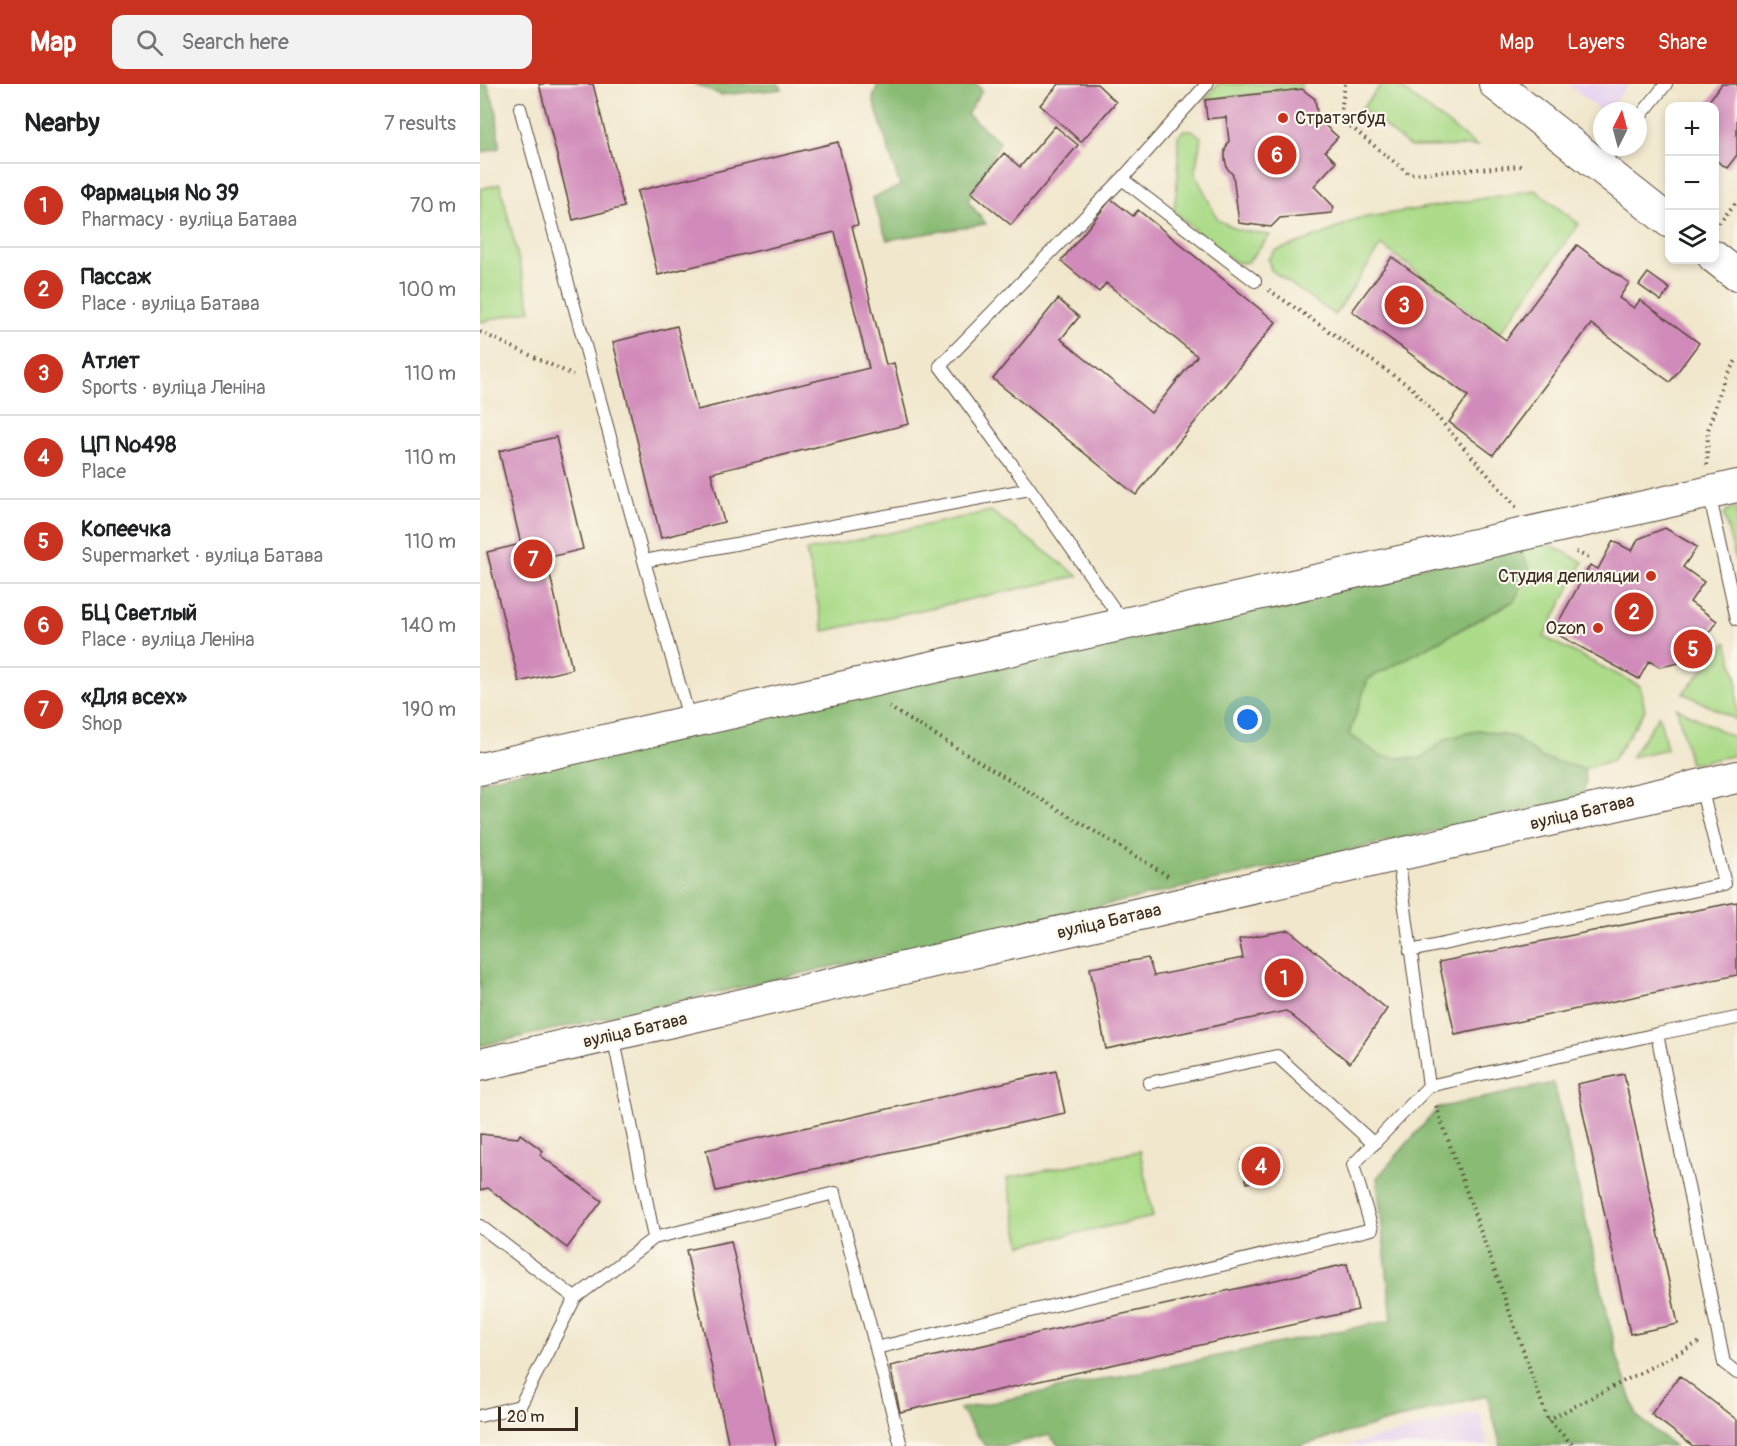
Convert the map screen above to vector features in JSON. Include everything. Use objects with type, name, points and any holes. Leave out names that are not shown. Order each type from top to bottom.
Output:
[{"type":"street","points":[[1495,84],[1606,157],[1665,217]]},
{"type":"street","points":[[1719,261],[1737,274]]},
{"type":"street","points":[[480,769],[1723,490]]},
{"type":"street","name":"вуліца Батава","points":[[480,1065],[1737,777]]},
{"type":"lane","points":[[1125,624],[940,366],[1122,179],[1207,84]]},
{"type":"lane","points":[[1647,107],[1666,84]]},
{"type":"lane","points":[[520,108],[644,561],[691,722]]},
{"type":"lane","points":[[1122,179],[1253,280]]},
{"type":"lane","points":[[644,561],[1030,489]]},
{"type":"lane","points":[[1723,490],[1737,619]]},
{"type":"lane","points":[[1410,951],[1725,884],[1700,785]]},
{"type":"lane","points":[[1398,855],[1429,1086]]},
{"type":"lane","points":[[876,1348],[1372,1229],[1353,1165],[1429,1086],[1737,1018]]},
{"type":"lane","points":[[1657,1034],[1724,1363],[1737,1373]]},
{"type":"lane","points":[[613,1035],[654,1238]]},
{"type":"lane","points":[[1149,1083],[1276,1056],[1374,1144]]},
{"type":"lane","points":[[480,1416],[520,1406],[575,1298],[654,1238],[835,1193],[900,1446]]},
{"type":"lane","points":[[480,1226],[575,1298]]},
{"type":"path","points":[[1345,84],[1340,118],[1408,174],[1521,166]]},
{"type":"path","points":[[1719,224],[1737,201]]},
{"type":"path","points":[[1253,280],[1412,388],[1537,532],[1588,558]]},
{"type":"path","points":[[480,333],[596,385]]},
{"type":"path","points":[[1723,490],[1707,472],[1708,430],[1724,379],[1737,359]]},
{"type":"path","points":[[854,686],[1206,899]]},
{"type":"path","points":[[1429,1086],[1548,1420],[1574,1446]]},
{"type":"path","points":[[1548,1420],[1718,1334]]},
{"type":"shaded area","points":[[1567,84],[1629,84],[1614,102],[1593,102],[1593,105]]},
{"type":"shaded area","points":[[1480,1412],[1488,1446],[1346,1446]]},
{"type":"green space","points":[[480,84],[487,84],[497,113],[499,148],[480,153]]},
{"type":"green space","points":[[695,84],[779,84],[782,89],[721,95]]},
{"type":"green space","points":[[878,84],[977,84],[982,91],[967,114],[1000,142],[968,201],[986,224],[887,240],[872,198],[900,186],[873,98]]},
{"type":"green space","points":[[1218,84],[1302,84],[1302,89],[1205,100]]},
{"type":"green space","points":[[1382,84],[1395,84],[1477,146],[1410,147],[1362,108]]},
{"type":"green space","points":[[1184,130],[1192,130],[1201,137],[1195,173],[1218,220],[1238,230],[1270,235],[1248,262],[1237,263],[1174,211],[1178,175],[1178,136]]},
{"type":"green space","points":[[500,184],[531,310],[480,322],[480,189]]},
{"type":"green space","points":[[1535,190],[1579,224],[1500,333],[1381,245],[1335,315],[1271,270],[1268,259],[1275,251],[1324,234],[1356,219]]},
{"type":"green space","points":[[1737,508],[1737,565],[1724,515],[1727,510]]},
{"type":"green space","points":[[991,511],[1078,576],[824,631],[806,551]]},
{"type":"green space","points":[[1539,539],[1583,562],[1544,637],[1640,686],[1645,710],[1613,760],[1584,769],[1542,758],[1514,737],[1479,730],[1446,739],[1420,759],[1382,757],[1349,734],[1368,679],[1514,601],[1505,548]]},
{"type":"green space","points":[[1505,548],[1523,555],[1530,570],[1514,601],[1368,679],[1349,734],[1382,757],[1420,759],[1446,739],[1479,730],[1514,737],[1542,758],[1584,769],[1586,782],[1581,798],[480,1046],[480,781]]},
{"type":"green space","points":[[1727,642],[1737,679],[1737,720],[1683,693]]},
{"type":"green space","points":[[1677,708],[1737,739],[1737,755],[1690,764]]},
{"type":"green space","points":[[1659,715],[1667,749],[1631,757]]},
{"type":"green space","points":[[1554,1083],[1618,1359],[1637,1416],[1674,1446],[1501,1446],[1487,1395],[1299,1446],[1059,1446],[1049,1435],[1004,1446],[985,1446],[960,1409],[1392,1320],[1377,1178],[1438,1108]]},
{"type":"green space","points":[[1140,1151],[1153,1217],[1021,1245],[1007,1178]]},
{"type":"building","points":[[539,84],[593,84],[624,207],[573,220]]},
{"type":"building","points":[[1059,84],[1097,84],[1116,102],[1081,142],[1040,105]]},
{"type":"building","points":[[1722,84],[1737,84],[1737,155],[1727,168],[1719,162],[1719,102],[1708,102]]},
{"type":"building","points":[[1302,89],[1315,99],[1318,119],[1338,137],[1325,151],[1336,162],[1314,186],[1334,207],[1332,213],[1280,218],[1271,227],[1239,223],[1233,175],[1227,168],[1225,159],[1225,150],[1229,141],[1226,117],[1207,119],[1205,100]]},
{"type":"building","points":[[1055,126],[1078,145],[1011,225],[971,192],[1004,153],[1020,167]]},
{"type":"building","points":[[838,142],[858,225],[852,226],[886,365],[894,363],[909,424],[711,473],[724,522],[661,538],[613,342],[677,326],[697,410],[869,368],[835,232],[658,275],[637,191]]},
{"type":"building","points":[[1111,199],[1133,216],[1138,210],[1276,322],[1136,495],[993,379],[1058,299],[1079,317],[1061,339],[1151,413],[1197,356],[1106,283],[1099,292],[1061,261]]},
{"type":"building","points":[[1577,245],[1629,283],[1619,298],[1634,308],[1640,300],[1699,343],[1670,382],[1591,324],[1493,455],[1449,422],[1468,396],[1352,311],[1392,257],[1506,340]]},
{"type":"building","points":[[1648,273],[1670,289],[1661,301],[1639,285]]},
{"type":"building","points":[[556,437],[583,549],[546,558],[572,669],[519,682],[487,552],[521,544],[499,451]]},
{"type":"building","points":[[1665,528],[1697,547],[1683,567],[1704,582],[1690,602],[1717,621],[1689,661],[1660,667],[1649,661],[1639,679],[1553,632],[1590,565],[1598,569],[1613,541],[1632,551],[1638,539]]},
{"type":"building","points":[[1737,902],[1737,975],[1455,1035],[1439,962]]},
{"type":"building","points":[[1289,930],[1387,1009],[1350,1063],[1286,1011],[1106,1049],[1090,968],[1148,958],[1154,976],[1243,958],[1239,939]]},
{"type":"building","points":[[1056,1071],[1065,1113],[716,1191],[706,1150]]},
{"type":"building","points":[[1624,1074],[1678,1324],[1630,1334],[1577,1084]]},
{"type":"building","points":[[480,1134],[518,1138],[520,1134],[543,1151],[540,1155],[602,1201],[567,1248],[488,1188],[480,1190]]},
{"type":"building","points":[[1274,1150],[1281,1173],[1247,1183],[1241,1160]]},
{"type":"building","points":[[731,1241],[776,1446],[729,1446],[686,1250]]},
{"type":"building","points":[[1347,1264],[1358,1310],[900,1412],[890,1366]]},
{"type":"building","points":[[1680,1376],[1737,1420],[1737,1446],[1693,1446],[1651,1414]]},
{"type":"place","name":"Стратэгбуд","points":[[1283,118]]},
{"type":"place","name":"БЦ Светлый","points":[[1277,155]]},
{"type":"place","name":"Атлет","points":[[1404,305]]},
{"type":"place","name":"«Для всех»","points":[[533,559]]},
{"type":"place","name":"Студия депиляции","points":[[1651,576]]},
{"type":"place","name":"Пассаж","points":[[1634,612]]},
{"type":"place","name":"Ozon","points":[[1598,628]]},
{"type":"place","name":"Копеечка","points":[[1693,649]]},
{"type":"place","name":"Фармацыя № 39","points":[[1284,978]]},
{"type":"place","name":"ЦП №498","points":[[1261,1166]]}]
